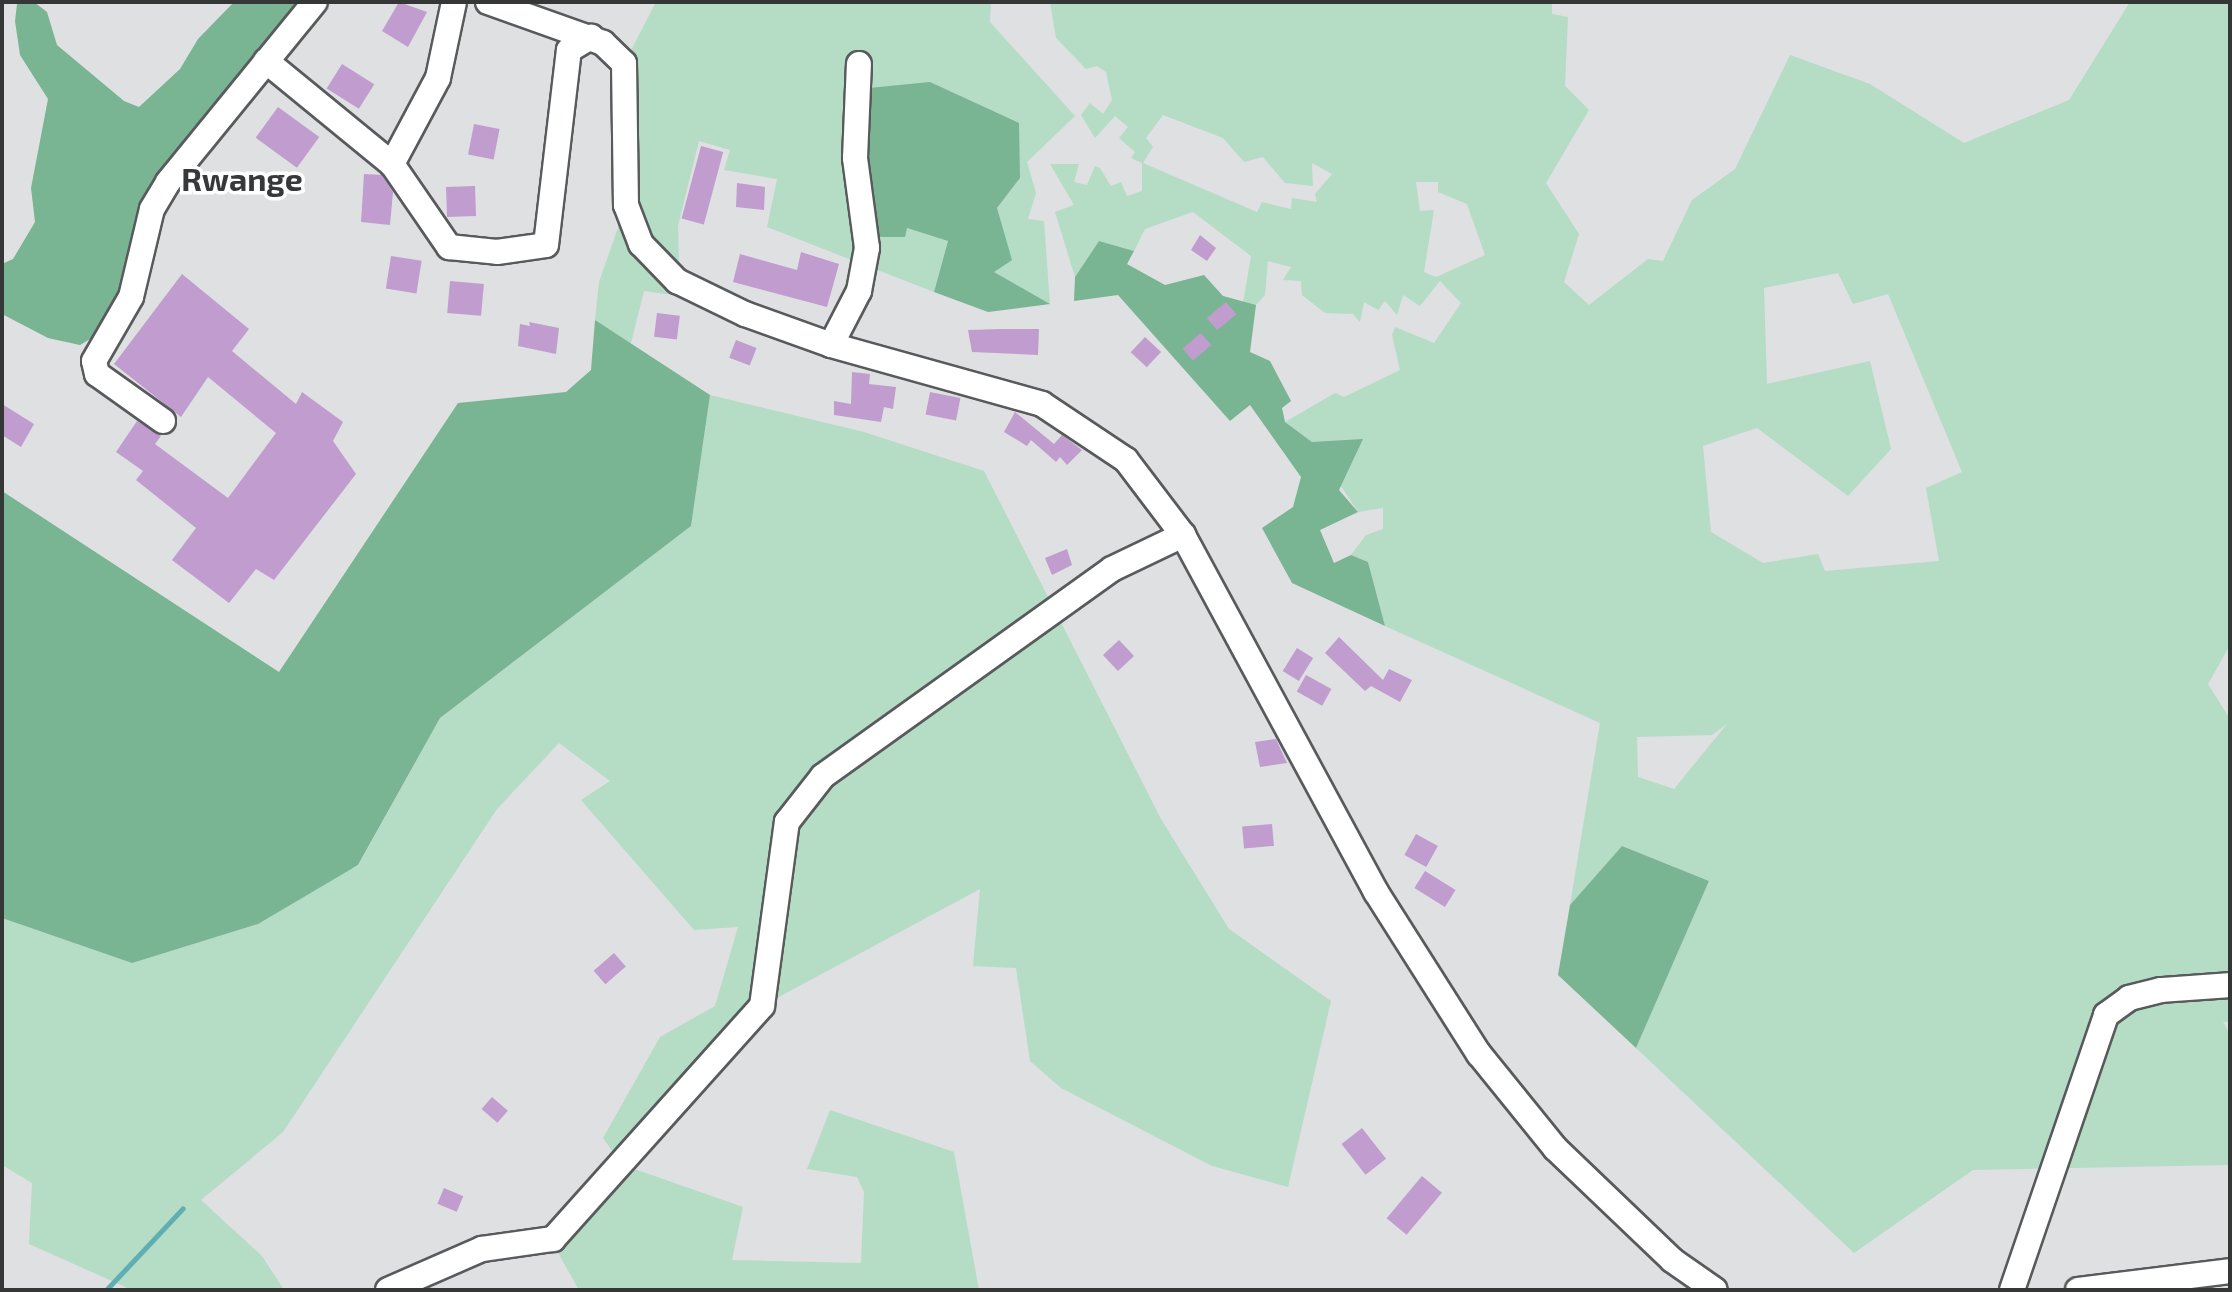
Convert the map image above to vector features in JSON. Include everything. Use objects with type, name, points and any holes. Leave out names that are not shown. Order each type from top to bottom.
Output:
[{"type":"street","points":[[163,421],[97,374],[94,361],[131,297],[156,201],[315,2]]},
{"type":"street","points":[[392,164],[438,78],[454,2]]},
{"type":"street","points":[[488,2],[591,37],[624,64],[626,205],[650,256],[677,281],[745,314],[831,345],[1032,401],[1069,417],[1126,460],[1183,535],[1376,892],[1479,1054],[1555,1148],[1672,1260],[1715,1290]]},
{"type":"street","points":[[266,61],[392,164],[449,247],[541,249],[551,237],[569,50],[591,37]]},
{"type":"street","points":[[831,345],[859,291],[867,248],[855,158],[859,64]]},
{"type":"street","points":[[388,1290],[482,1249],[553,1239],[764,1004],[787,822],[823,776],[1112,569],[1183,535]]},
{"type":"street","points":[[2012,1290],[2106,1015],[2129,998],[2161,990],[2230,985]]},
{"type":"street","points":[[2078,1290],[2230,1271]]},
{"type":"green space","points":[[34,2],[47,12],[57,45],[124,101],[139,107],[180,69],[198,39],[234,2],[305,2],[145,197],[134,230],[132,273],[102,332],[80,345],[48,338],[2,314],[2,264],[13,259],[35,222],[31,188],[48,99],[20,55],[15,21],[17,4]]},
{"type":"green space","points":[[656,2],[991,2],[990,22],[1075,116],[1027,162],[1036,193],[1028,219],[1044,221],[1050,304],[994,272],[997,208],[1020,178],[907,228],[948,241],[934,292],[767,227],[777,179],[724,170],[730,150],[699,141],[678,226],[680,296],[644,291],[630,347],[595,320],[599,282],[626,205],[624,64]]},
{"type":"green space","points":[[1050,2],[1552,2],[1552,14],[1568,17],[1565,86],[1589,110],[1546,183],[1579,234],[1564,282],[1589,305],[1648,259],[1663,261],[1692,200],[1735,169],[1790,55],[1870,84],[1964,143],[2069,100],[2130,2],[2230,2],[2230,645],[2208,684],[2230,719],[2230,1022],[2223,1022],[2230,1034],[2230,1165],[1973,1170],[1854,1253],[1636,1048],[1709,881],[1622,846],[1570,905],[1600,723],[1385,626],[1368,562],[1351,555],[1366,535],[1383,529],[1383,508],[1358,512],[1312,442],[1285,422],[1335,393],[1344,397],[1400,370],[1392,335],[1395,327],[1434,343],[1461,303],[1440,281],[1420,306],[1403,295],[1397,315],[1385,301],[1378,310],[1364,302],[1360,322],[1353,314],[1325,313],[1302,295],[1301,281],[1283,280],[1291,267],[1268,261],[1265,295],[1256,305],[1243,303],[1251,256],[1193,212],[1145,229],[1134,251],[1099,241],[1075,277],[1055,212],[1074,205],[1050,164],[1079,164],[1074,182],[1087,185],[1095,166],[1100,168],[1111,186],[1121,182],[1127,196],[1142,191],[1142,163],[1131,158],[1135,152],[1119,138],[1128,127],[1115,116],[1095,138],[1081,115],[1090,103],[1103,114],[1112,100],[1106,72],[1097,66],[1086,69],[1056,38]],"holes":[[[1163,115],[1223,138],[1244,162],[1263,157],[1285,183],[1313,186],[1312,163],[1332,174],[1315,194],[1317,202],[1292,198],[1291,209],[1262,202],[1257,212],[1143,163],[1153,147],[1146,138]],[[1416,182],[1438,182],[1438,192],[1467,204],[1485,255],[1436,277],[1424,272],[1434,210],[1420,211]],[[1838,273],[1853,304],[1888,294],[1962,472],[1926,488],[1939,561],[1825,571],[1818,554],[1763,563],[1711,532],[1703,446],[1757,428],[1848,496],[1891,449],[1870,361],[1767,384],[1764,288]],[[1727,724],[1674,789],[1638,777],[1637,737],[1712,735]]]},
{"type":"green space","points":[[930,82],[1019,123],[1020,178],[997,208],[1012,260],[994,272],[1050,304],[988,312],[934,292],[948,241],[907,228],[905,237],[876,237],[863,173],[869,88]]},
{"type":"green space","points":[[1099,241],[1134,251],[1127,264],[1165,285],[1204,275],[1223,296],[1256,305],[1250,352],[1270,361],[1291,401],[1282,408],[1285,422],[1312,442],[1363,439],[1339,490],[1358,512],[1320,530],[1334,563],[1351,555],[1368,562],[1385,626],[1292,583],[1262,528],[1293,507],[1301,477],[1250,405],[1230,421],[1118,295],[1074,301],[1075,277]]},
{"type":"green space","points":[[595,320],[710,395],[691,526],[440,718],[358,865],[258,924],[132,963],[2,918],[2,491],[279,672],[458,403],[566,392],[591,370]]},
{"type":"green space","points":[[710,395],[864,432],[984,471],[1161,819],[1229,929],[1331,1001],[1288,1187],[1212,1166],[1061,1088],[1030,1061],[1016,968],[973,966],[980,889],[762,1006],[623,1165],[743,1207],[732,1260],[861,1263],[864,1192],[857,1177],[807,1169],[830,1110],[954,1152],[979,1290],[579,1290],[552,1242],[622,1165],[603,1138],[660,1037],[715,1006],[738,927],[694,930],[581,800],[610,781],[559,743],[497,809],[283,1132],[201,1200],[262,1256],[284,1290],[132,1290],[29,1244],[32,1183],[2,1165],[2,918],[132,963],[358,866],[440,718],[691,526]]},
{"type":"green space","points":[[1622,846],[1709,881],[1636,1048],[1558,975],[1570,905]]},
{"type":"building","points":[[399,2],[427,12],[408,47],[382,31]]},
{"type":"building","points":[[342,64],[374,84],[359,109],[327,89]]},
{"type":"building","points":[[278,107],[319,137],[297,168],[256,138]]},
{"type":"building","points":[[474,124],[500,129],[494,159],[468,154]]},
{"type":"building","points":[[701,146],[723,152],[704,224],[682,218]]},
{"type":"building","points":[[364,174],[382,175],[393,192],[390,225],[361,222]]},
{"type":"building","points":[[737,183],[765,187],[764,210],[736,207]]},
{"type":"building","points":[[475,186],[476,216],[447,217],[446,187]]},
{"type":"building","points":[[1200,235],[1216,248],[1207,261],[1191,250]]},
{"type":"building","points":[[801,252],[839,264],[827,307],[733,282],[740,254],[797,270]]},
{"type":"building","points":[[391,256],[422,261],[416,293],[386,289]]},
{"type":"building","points":[[182,274],[249,329],[232,351],[296,404],[302,392],[343,422],[333,441],[356,474],[274,580],[256,569],[229,603],[172,560],[196,528],[136,480],[143,471],[116,452],[137,421],[161,436],[155,444],[228,498],[276,433],[208,377],[181,417],[114,364]]},
{"type":"building","points":[[450,281],[484,284],[481,316],[447,313]]},
{"type":"building","points":[[1226,302],[1236,314],[1217,330],[1207,318]]},
{"type":"building","points":[[657,313],[680,316],[677,340],[654,337]]},
{"type":"building","points":[[529,322],[559,328],[556,354],[518,346],[520,324],[530,326]]},
{"type":"building","points":[[1039,329],[1038,355],[972,352],[968,330]]},
{"type":"building","points":[[1201,333],[1211,345],[1193,361],[1183,348]]},
{"type":"building","points":[[1145,337],[1161,352],[1147,367],[1131,352]]},
{"type":"building","points":[[736,340],[757,348],[750,366],[729,358]]},
{"type":"building","points":[[852,372],[870,374],[869,384],[896,387],[893,409],[884,407],[881,422],[834,415],[834,401],[851,404]]},
{"type":"building","points":[[930,392],[960,398],[956,420],[926,415]]},
{"type":"building","points":[[2,404],[34,424],[21,447],[2,435]]},
{"type":"building","points":[[1015,412],[1054,444],[1062,435],[1082,450],[1067,465],[1060,457],[1056,462],[1031,440],[1027,446],[1004,432]]},
{"type":"building","points":[[1067,549],[1072,565],[1052,575],[1045,558]]},
{"type":"building","points":[[1339,637],[1383,680],[1389,669],[1412,680],[1400,702],[1371,686],[1365,691],[1325,653]]},
{"type":"building","points":[[1119,640],[1134,656],[1118,671],[1103,655]]},
{"type":"building","points":[[1297,648],[1313,658],[1299,681],[1283,671]]},
{"type":"building","points":[[1306,675],[1331,689],[1322,706],[1297,692]]},
{"type":"building","points":[[1276,739],[1287,763],[1260,767],[1255,742]]},
{"type":"building","points":[[1272,824],[1274,846],[1244,849],[1242,827]]},
{"type":"building","points":[[1416,834],[1438,846],[1426,867],[1404,855]]},
{"type":"building","points":[[1425,871],[1456,890],[1445,907],[1414,888]]},
{"type":"building","points":[[614,953],[626,967],[605,984],[594,971]]},
{"type":"building","points":[[492,1097],[508,1111],[497,1123],[482,1109]]},
{"type":"building","points":[[1362,1128],[1386,1159],[1366,1175],[1342,1144]]},
{"type":"building","points":[[1422,1176],[1442,1193],[1407,1235],[1387,1218]]},
{"type":"building","points":[[444,1188],[463,1196],[457,1212],[437,1204]]},
{"type":"waterway","points":[[106,1290],[183,1208]]},
{"type":"district","name":"Rwange","points":[[242,178]]}]
